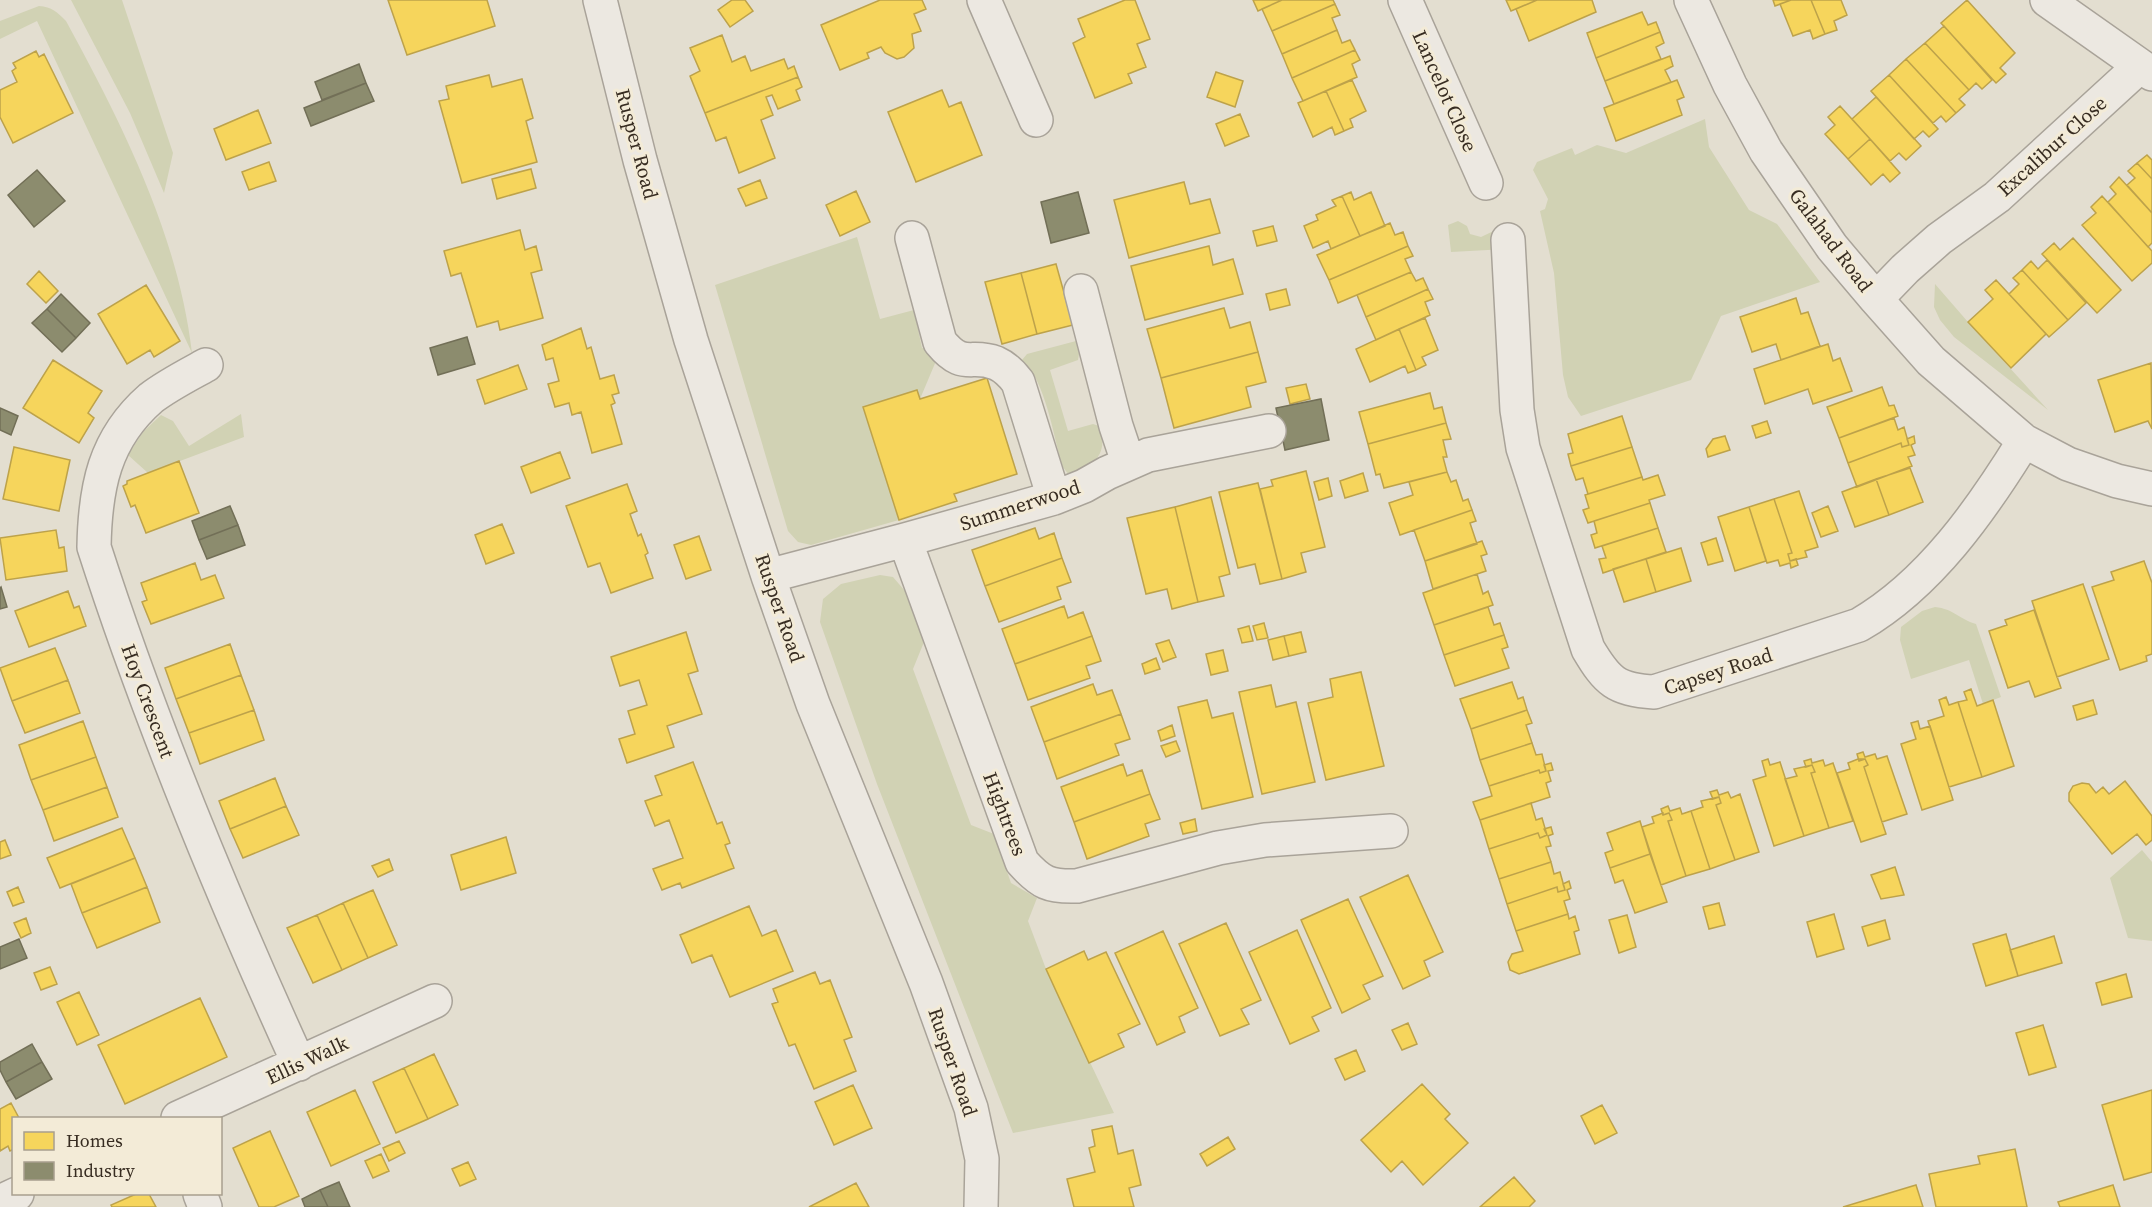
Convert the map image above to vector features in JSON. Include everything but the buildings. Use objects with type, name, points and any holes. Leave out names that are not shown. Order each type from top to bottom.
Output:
[{"type":"street","name":"Rusper Road","points":[[600,0],[640,160],[691,340],[768,576],[813,704],[926,982],[971,1108],[982,1159],[981,1207]]},
{"type":"street","points":[[984,0],[1036,120]]},
{"type":"street","name":"Lancelot Close","points":[[1405,0],[1486,183]]},
{"type":"street","name":"Galahad Road","points":[[1691,0],[1730,85],[1766,151],[1832,247],[1931,361],[2024,441]]},
{"type":"street","name":"Excalibur Close","points":[[1876,299],[1939,239],[1997,197],[2146,70],[2047,0]]},
{"type":"street","points":[[912,238],[940,342],[950,353],[962,360],[995,363],[1009,371],[1018,382],[1054,498]]},
{"type":"street","name":"Capsey Road","points":[[1508,240],[1517,410],[1522,448],[1588,649],[1611,681],[1631,691],[1654,692],[1859,625],[1885,610],[1909,589],[1953,542],[1994,490],[2024,441]]},
{"type":"street","points":[[1081,291],[1116,426],[1128,462]]},
{"type":"street","name":"Hoy Crescent","points":[[206,364],[152,398],[125,426],[114,443],[103,467],[98,490],[94,515],[94,547],[179,786],[245,945],[299,1064]]},
{"type":"street","name":"Summerwood","points":[[768,576],[1054,498],[1084,486],[1128,462],[1148,455],[1269,431]]},
{"type":"street","points":[[2024,441],[2068,464],[2117,481],[2152,489]]},
{"type":"street","name":"Hightrees","points":[[905,540],[1022,861],[1035,877],[1057,887],[1077,886],[1218,848],[1265,840],[1391,831]]},
{"type":"street","name":"Ellis Walk","points":[[182,1117],[435,1001]]},
{"type":"street","points":[[0,1202],[15,1195]]},
{"type":"green space","points":[[71,0],[122,0],[173,153],[164,193],[130,113]]},
{"type":"green space","points":[[39,6],[54,10],[66,21],[127,140],[161,223],[174,265],[185,309],[192,353],[37,21],[0,39],[0,21]]},
{"type":"green space","points":[[1705,119],[1709,147],[1749,210],[1777,224],[1820,282],[1721,316],[1691,380],[1581,416],[1568,397],[1563,375],[1554,273],[1540,211],[1545,209],[1548,199],[1533,170],[1537,162],[1572,148],[1575,155],[1597,145],[1626,153]]},
{"type":"green space","points":[[1458,221],[1467,226],[1470,234],[1481,237],[1500,228],[1506,249],[1451,252],[1448,225]]},
{"type":"green space","points":[[857,237],[880,319],[914,310],[922,348],[928,349],[936,361],[920,399],[917,390],[863,407],[899,520],[811,545],[798,542],[788,531],[715,285]]},
{"type":"green space","points":[[1935,284],[2048,410],[1954,337],[1940,320],[1934,307]]},
{"type":"green space","points":[[1076,341],[1078,360],[1050,370],[1068,431],[1093,424],[1099,426],[1102,444],[1101,451],[1092,464],[1069,475],[1062,466],[1043,394],[1037,380],[1022,360],[1027,354]]},
{"type":"green space","points":[[241,414],[244,437],[148,473],[128,455],[143,432],[161,415],[173,421],[189,446]]},
{"type":"green space","points":[[880,575],[893,577],[905,591],[924,642],[913,669],[971,825],[994,834],[1011,883],[1037,898],[1028,921],[1046,969],[1114,1113],[1013,1133],[877,784],[820,622],[823,599],[841,584]]},
{"type":"green space","points":[[1935,607],[1947,610],[1976,624],[2001,697],[1983,704],[1969,660],[1911,679],[1900,640],[1901,627],[1922,611]]},
{"type":"green space","points":[[2142,850],[2152,862],[2152,941],[2128,938],[2110,878]]}]
